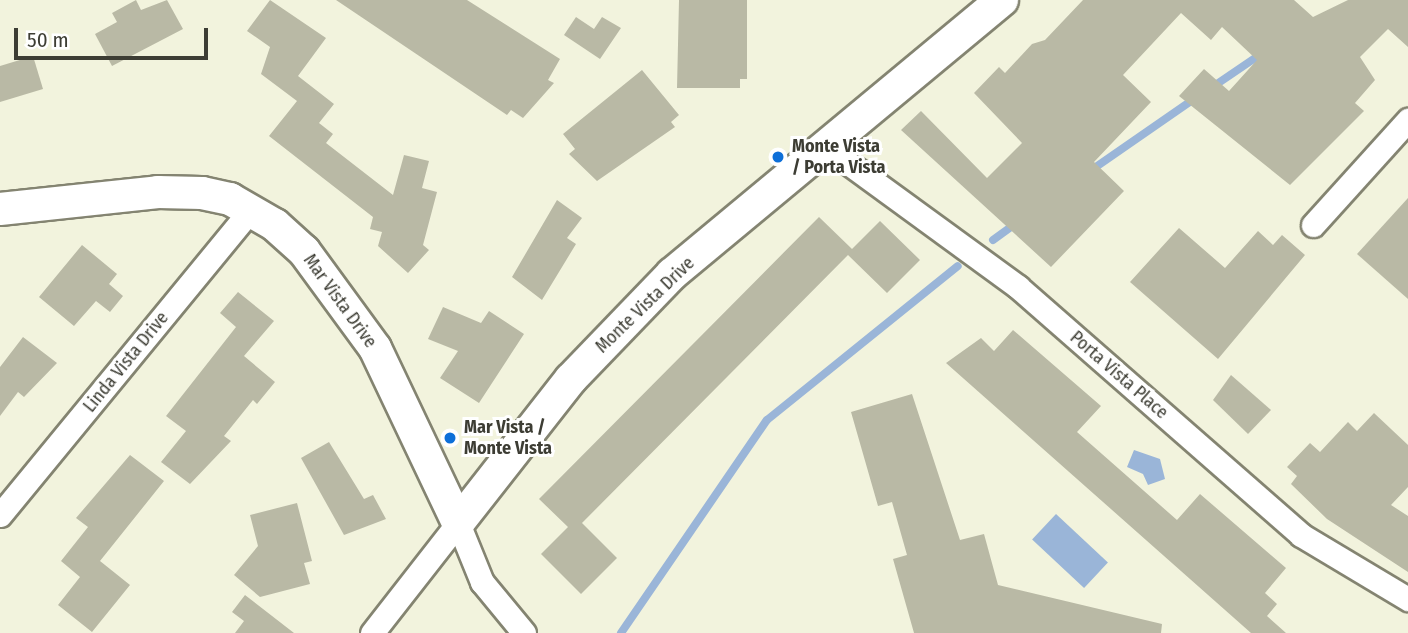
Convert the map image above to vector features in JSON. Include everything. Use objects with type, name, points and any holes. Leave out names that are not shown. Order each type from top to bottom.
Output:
[{"type":"street","name":"Monte Vista Drive","points":[[372,633],[616,329],[672,274],[829,149],[1002,0]]},
{"type":"street","points":[[1313,225],[1408,120]]},
{"type":"street","name":"Porta Vista Place","points":[[829,149],[1018,287],[1301,535],[1408,599]]},
{"type":"street","name":"Mar Vista Drive","points":[[0,209],[158,192],[202,193],[251,209],[304,251],[375,348],[458,523],[482,582],[524,633]]},
{"type":"street","name":"Linda Vista Drive","points":[[0,515],[251,209]]},
{"type":"water","points":[[1134,450],[1160,459],[1165,479],[1148,485],[1143,474],[1127,467]]},
{"type":"water","points":[[1056,514],[1108,562],[1084,588],[1032,540]]},
{"type":"building","points":[[136,0],[141,10],[167,0],[183,29],[112,66],[95,34],[117,22],[112,13]]},
{"type":"building","points":[[270,0],[326,38],[298,76],[334,104],[319,123],[333,134],[326,143],[393,195],[404,155],[429,161],[422,188],[437,192],[423,245],[429,250],[408,273],[378,246],[382,232],[370,229],[373,217],[269,136],[297,101],[261,74],[270,47],[247,31]]},
{"type":"building","points":[[336,0],[467,0],[560,59],[548,80],[554,83],[523,118],[511,110],[507,115]]},
{"type":"building","points":[[679,0],[747,0],[747,79],[740,79],[740,88],[677,88]]},
{"type":"building","points":[[1083,0],[1294,0],[1313,17],[1348,0],[1408,0],[1408,47],[1388,29],[1360,57],[1375,80],[1355,103],[1364,111],[1290,185],[1179,96],[1204,69],[1229,91],[1257,60],[1222,27],[1211,40],[1181,13],[1123,75],[1151,102],[1094,162],[1124,191],[1051,267],[901,130],[921,111],[987,178],[1022,143],[974,93],[999,67],[1005,73],[1032,44],[1045,40]]},
{"type":"building","points":[[576,17],[594,29],[602,17],[621,28],[600,59],[564,35]]},
{"type":"building","points":[[33,56],[43,89],[0,102],[0,66]]},
{"type":"building","points":[[642,70],[679,115],[671,122],[675,127],[597,181],[569,154],[575,149],[563,134]]},
{"type":"building","points":[[1408,198],[1408,299],[1357,254]]},
{"type":"building","points":[[557,200],[582,218],[567,238],[576,244],[542,300],[512,277]]},
{"type":"building","points":[[819,217],[852,249],[880,221],[920,260],[887,293],[848,255],[582,523],[617,558],[581,594],[541,554],[568,527],[539,499]]},
{"type":"building","points":[[1179,228],[1225,268],[1258,231],[1273,245],[1282,235],[1305,255],[1218,359],[1130,282]]},
{"type":"building","points":[[82,245],[117,274],[109,284],[123,296],[110,312],[96,301],[74,326],[39,297]]},
{"type":"building","points":[[238,292],[274,321],[244,356],[275,382],[257,404],[253,400],[224,436],[231,441],[190,484],[161,462],[186,431],[166,416],[236,327],[220,313]]},
{"type":"building","points":[[443,307],[481,323],[489,311],[524,334],[479,403],[440,378],[458,351],[428,339]]},
{"type":"building","points":[[1013,330],[1101,406],[1077,432],[1177,520],[1200,494],[1286,568],[1265,593],[1277,604],[1267,616],[1286,633],[1251,633],[946,363],[981,338],[994,351]]},
{"type":"building","points":[[23,337],[57,363],[24,397],[18,392],[0,416],[0,367]]},
{"type":"building","points":[[1231,375],[1271,410],[1248,434],[1213,400]]},
{"type":"building","points":[[912,394],[960,540],[984,534],[998,585],[1162,624],[1161,633],[914,633],[893,559],[907,555],[892,502],[878,506],[851,412]]},
{"type":"building","points":[[1374,413],[1408,445],[1408,487],[1391,505],[1408,516],[1408,572],[1327,519],[1291,484],[1297,476],[1287,467],[1310,443],[1320,452],[1348,422],[1357,431]]},
{"type":"building","points":[[329,442],[364,499],[373,495],[386,519],[344,535],[301,458]]},
{"type":"building","points":[[130,455],[164,481],[100,561],[130,585],[92,632],[58,605],[80,577],[61,561],[88,527],[76,518]]},
{"type":"building","points":[[297,503],[312,561],[304,563],[310,584],[260,597],[234,575],[258,546],[250,515]]},
{"type":"building","points":[[245,595],[294,633],[235,633],[244,621],[232,612]]},
{"type":"waterway","points":[[1211,88],[1264,52]]},
{"type":"waterway","points":[[1090,171],[1194,99]]},
{"type":"waterway","points":[[993,240],[1016,223]]},
{"type":"waterway","points":[[621,633],[767,420],[958,266]]},
{"type":"place","name":"Monte Vista / Porta Vista","points":[[778,157]]},
{"type":"place","name":"Mar Vista / Monte Vista","points":[[450,438]]}]
